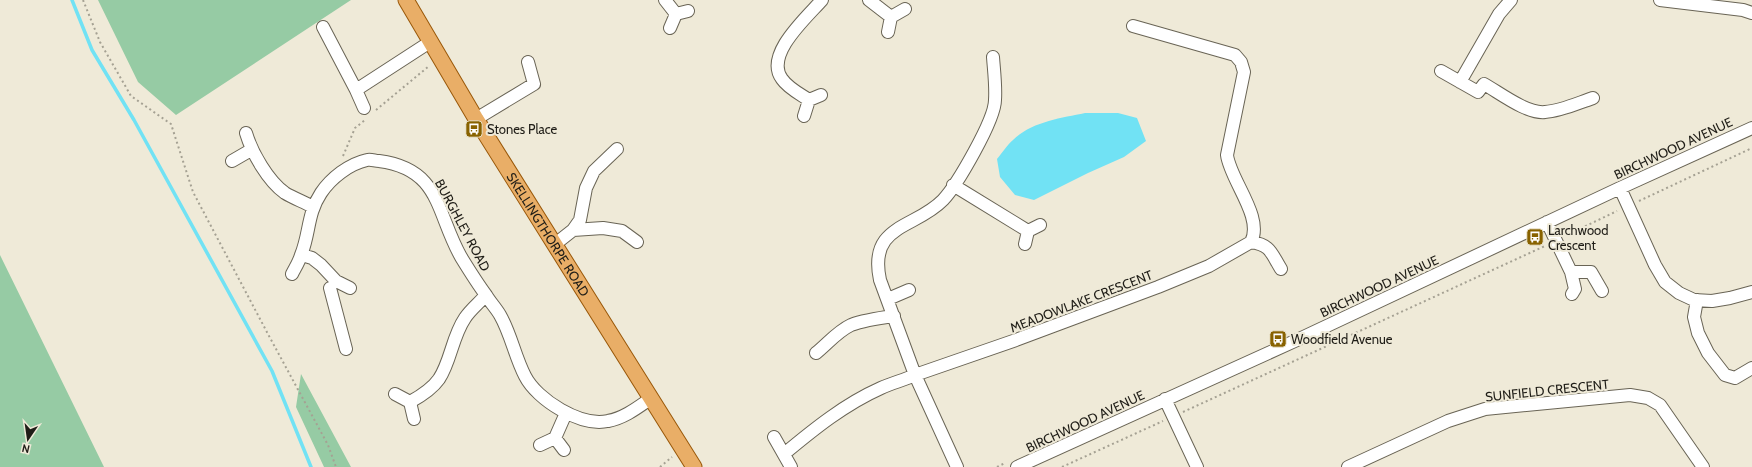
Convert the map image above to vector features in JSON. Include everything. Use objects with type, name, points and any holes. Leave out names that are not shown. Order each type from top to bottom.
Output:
[{"type":"main road","name":"SKELLINGTHORPE ROAD","points":[[406,0],[476,119],[694,467]]},
{"type":"street","points":[[665,0],[676,14]]},
{"type":"street","points":[[809,100],[782,80],[777,70],[778,57],[786,42],[822,0]]},
{"type":"street","points":[[869,0],[891,17]]},
{"type":"street","points":[[1460,82],[1499,14],[1511,0]]},
{"type":"street","points":[[1660,0],[1743,10],[1752,13]]},
{"type":"street","points":[[891,17],[905,10]]},
{"type":"street","points":[[676,14],[688,11]]},
{"type":"street","points":[[670,28],[676,14]]},
{"type":"street","points":[[888,32],[891,17]]},
{"type":"street","points":[[1133,26],[1235,56],[1241,62],[1244,72],[1227,155],[1229,165],[1247,201],[1254,229],[1254,236],[1251,242],[1264,244],[1282,269]]},
{"type":"street","points":[[323,27],[368,112]]},
{"type":"street","points":[[356,90],[430,42]]},
{"type":"street","points":[[957,467],[915,375],[880,280],[877,269],[878,256],[882,244],[892,232],[932,209],[944,199],[987,129],[996,101],[993,57]]},
{"type":"street","points":[[476,119],[534,84],[528,62]]},
{"type":"street","points":[[1441,72],[1478,92],[1484,84],[1530,110],[1546,112],[1593,98]]},
{"type":"street","points":[[809,100],[821,95]]},
{"type":"street","points":[[804,116],[809,100]]},
{"type":"street","name":"BIRCHWOOD AVENUE","points":[[1018,467],[1752,128]]},
{"type":"street","points":[[246,133],[251,150],[273,180],[285,193],[313,207]]},
{"type":"street","points":[[554,245],[573,230],[580,220],[586,188],[594,171],[617,149]]},
{"type":"street","points":[[232,161],[251,150]]},
{"type":"street","name":"BURGHLEY ROAD","points":[[292,274],[302,255],[313,207],[322,192],[334,179],[346,169],[368,160],[388,162],[407,168],[421,178],[431,189],[461,257],[500,315],[525,378],[537,392],[552,405],[566,413],[590,422],[606,422],[621,418],[650,399]]},
{"type":"street","points":[[953,185],[1028,231]]},
{"type":"street","points":[[1620,188],[1655,265],[1665,282],[1679,293],[1697,300],[1712,301],[1752,292]]},
{"type":"street","points":[[1547,222],[1571,272],[1575,289],[1572,294]]},
{"type":"street","points":[[1028,231],[1040,225]]},
{"type":"street","points":[[573,230],[603,228],[622,231],[637,242]]},
{"type":"street","points":[[1025,244],[1028,231]]},
{"type":"street","name":"MEADOWLAKE CRESCENT","points":[[784,454],[814,429],[842,409],[880,388],[1016,340],[1158,287],[1209,266],[1251,242]]},
{"type":"street","points":[[302,255],[312,258],[321,265],[330,288],[346,349]]},
{"type":"street","points":[[1571,272],[1591,272],[1602,291]]},
{"type":"street","points":[[330,288],[350,288]]},
{"type":"street","points":[[888,299],[909,290]]},
{"type":"street","points":[[410,402],[427,392],[439,378],[454,340],[465,318],[486,295]]},
{"type":"street","points":[[1697,300],[1694,317],[1698,333],[1708,353],[1724,375],[1735,378],[1752,368]]},
{"type":"street","points":[[816,353],[831,339],[850,326],[867,320],[894,316]]},
{"type":"street","points":[[395,394],[410,402],[414,419]]},
{"type":"street","name":"SUNFIELD CRESCENT","points":[[1348,467],[1448,421],[1485,409],[1630,395],[1648,398],[1660,405],[1704,467]]},
{"type":"street","points":[[1166,399],[1197,467]]},
{"type":"street","points":[[540,445],[555,438],[566,413]]},
{"type":"street","points":[[774,437],[791,467]]},
{"type":"street","points":[[555,438],[564,450]]},
{"type":"path","points":[[83,0],[100,42],[131,96],[171,124],[193,192],[328,445],[336,467]]},
{"type":"path","points":[[346,169],[343,157],[346,148],[355,128],[368,112],[433,62]]},
{"type":"path","points":[[1637,202],[1752,148]]},
{"type":"path","points":[[1181,413],[1471,278],[1556,241],[1617,211]]},
{"type":"path","points":[[1062,467],[1166,420]]},
{"type":"green space","points":[[98,0],[351,0],[176,115],[138,82]]},
{"type":"green space","points":[[0,255],[104,467],[0,467]]},
{"type":"green space","points":[[301,374],[351,467],[324,467],[296,407]]},
{"type":"water","points":[[1085,113],[1118,113],[1137,118],[1146,141],[1124,157],[1034,200],[1015,195],[1000,177],[997,159],[1011,142],[1020,134],[1037,125],[1056,119]]},
{"type":"waterway","points":[[72,0],[92,50],[134,120],[272,371],[311,467]]},
{"type":"place","name":"Stones Place","points":[[474,129]]},
{"type":"place","name":"Larchwood Crescent","points":[[1535,237]]},
{"type":"place","name":"Woodfield Avenue","points":[[1278,339]]}]
